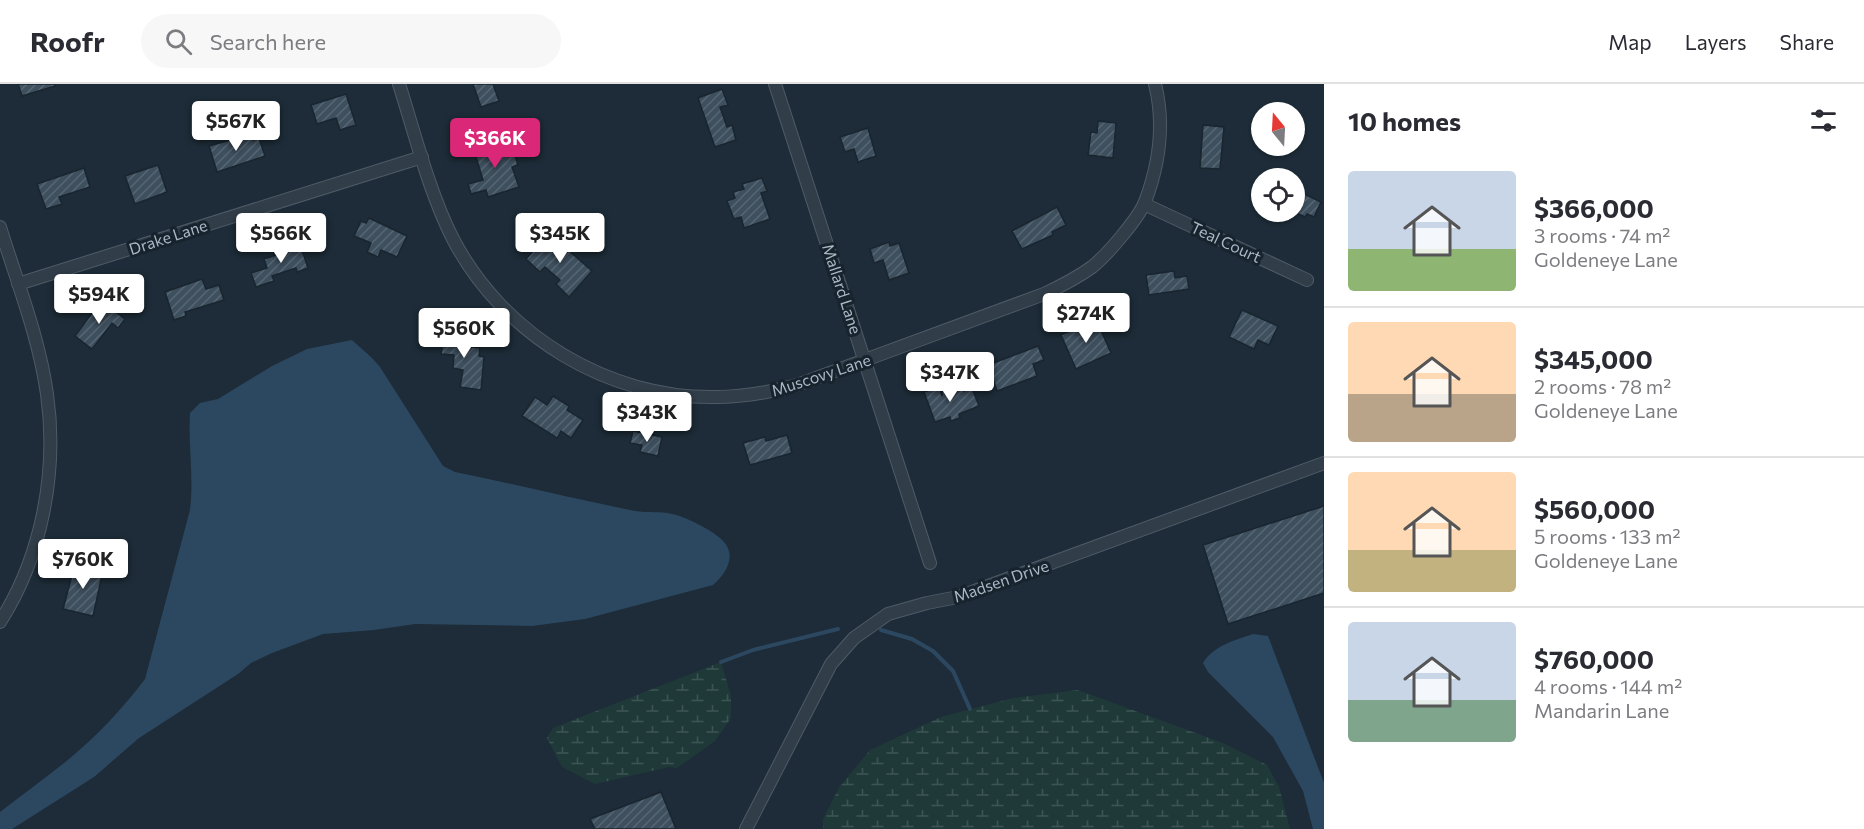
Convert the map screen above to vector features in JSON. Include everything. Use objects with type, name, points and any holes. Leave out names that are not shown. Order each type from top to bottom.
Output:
[{"type":"street","name":"Muscovy Lane","points":[[399,84],[440,212],[473,272],[492,297],[520,324],[565,357],[604,376],[645,389],[683,396],[716,397],[755,394],[797,385],[1044,294],[1073,280],[1094,266],[1110,250],[1144,204],[1155,168],[1160,135],[1160,115],[1155,84]]},
{"type":"street","name":"Mallard Lane","points":[[775,84],[930,563]]},
{"type":"street","name":"Drake Lane","points":[[18,284],[422,157]]},
{"type":"street","name":"Teal Court","points":[[1144,204],[1307,280]]},
{"type":"street","points":[[0,227],[40,356],[50,428],[49,471],[38,535],[14,599],[0,622]]},
{"type":"street","name":"Madsen Drive","points":[[747,829],[831,664],[854,638],[888,614],[958,597],[1324,463]]},
{"type":"green space","points":[[721,662],[731,696],[731,718],[715,741],[677,768],[669,767],[595,784],[562,767],[547,738],[553,728]]},
{"type":"green space","points":[[1078,690],[1223,743],[1267,765],[1279,787],[1290,829],[823,829],[823,819],[840,786],[870,750],[941,717],[1013,698]]},
{"type":"water","points":[[352,340],[380,367],[443,466],[455,472],[640,512],[667,513],[683,517],[711,532],[726,545],[730,557],[723,575],[713,585],[585,619],[532,626],[415,624],[323,634],[251,663],[238,674],[139,738],[94,777],[12,829],[0,829],[0,812],[90,741],[145,679],[190,510],[190,413],[200,403],[218,399],[272,366],[307,349]]},
{"type":"water","points":[[1253,634],[1268,636],[1324,783],[1324,829],[1313,829],[1303,791],[1273,737],[1208,672],[1203,663],[1218,648]]},
{"type":"building","points":[[18,84],[54,84],[55,86],[22,96]]},
{"type":"building","points":[[473,84],[493,84],[499,101],[481,107]]},
{"type":"building","points":[[722,89],[728,105],[720,107],[727,127],[732,125],[736,140],[715,147],[698,98]]},
{"type":"building","points":[[346,94],[356,125],[340,130],[336,118],[317,124],[311,105]]},
{"type":"building","points":[[1098,121],[1116,123],[1113,158],[1088,155],[1091,132],[1097,133]]},
{"type":"building","points":[[1203,125],[1224,127],[1220,169],[1200,168]]},
{"type":"building","points":[[868,128],[876,156],[858,162],[854,149],[845,152],[840,137]]},
{"type":"building","points":[[251,134],[253,140],[259,138],[265,156],[217,172],[209,146]]},
{"type":"building","points":[[497,139],[501,153],[513,149],[518,165],[512,167],[519,187],[488,197],[486,190],[471,194],[468,184],[483,180],[473,147]]},
{"type":"building","points":[[158,165],[167,192],[135,204],[125,176]]},
{"type":"building","points":[[84,168],[90,187],[59,197],[62,204],[46,209],[37,184]]},
{"type":"building","points":[[762,178],[767,191],[761,193],[770,219],[744,228],[741,217],[734,219],[727,201],[735,198],[733,192],[744,189],[742,184]]},
{"type":"building","points":[[1305,194],[1321,202],[1314,217],[1307,214],[1305,217]]},
{"type":"building","points":[[1057,207],[1066,225],[1052,232],[1053,235],[1022,249],[1012,231]]},
{"type":"building","points":[[369,218],[407,236],[397,257],[381,250],[378,257],[367,252],[371,243],[354,236],[361,221],[366,223]]},
{"type":"building","points":[[549,233],[592,271],[569,297],[556,284],[560,280],[545,267],[540,272],[526,259]]},
{"type":"building","points":[[299,241],[308,268],[297,272],[296,268],[272,276],[274,281],[256,287],[251,273],[267,268],[264,259],[288,251],[286,245]]},
{"type":"building","points":[[889,242],[890,246],[899,243],[909,273],[889,280],[883,260],[874,263],[870,249]]},
{"type":"building","points":[[1174,271],[1175,278],[1187,276],[1189,289],[1149,295],[1146,275]]},
{"type":"building","points":[[202,279],[206,289],[219,285],[224,300],[185,312],[186,316],[174,320],[165,292]]},
{"type":"building","points":[[101,301],[125,319],[118,328],[112,323],[92,349],[75,336]]},
{"type":"building","points":[[1242,310],[1278,326],[1269,345],[1258,340],[1254,349],[1229,337]]},
{"type":"building","points":[[1096,319],[1111,353],[1076,369],[1061,335]]},
{"type":"building","points":[[445,329],[466,332],[464,346],[480,348],[479,356],[484,357],[481,390],[460,387],[463,370],[453,368],[454,355],[441,354]]},
{"type":"building","points":[[1038,346],[1044,360],[1033,364],[1037,376],[997,391],[988,365]]},
{"type":"building","points":[[939,386],[942,396],[942,391],[949,389],[950,393],[963,388],[964,391],[972,388],[979,406],[959,414],[960,418],[951,421],[950,417],[935,422],[924,392]]},
{"type":"building","points":[[553,396],[569,406],[567,410],[583,420],[571,438],[561,431],[557,438],[522,416],[535,397],[547,405]]},
{"type":"building","points":[[633,431],[662,437],[658,456],[640,452],[642,445],[630,443]]},
{"type":"building","points":[[787,435],[792,453],[750,465],[743,443],[765,437],[766,441]]},
{"type":"building","points":[[1324,506],[1324,593],[1228,624],[1203,545]]},
{"type":"building","points":[[75,564],[103,571],[93,616],[63,609]]},
{"type":"building","points":[[661,792],[676,829],[595,829],[590,819]]},
{"type":"waterway","points":[[721,662],[753,650],[838,629]]},
{"type":"waterway","points":[[881,630],[912,639],[933,651],[953,671],[970,709]]}]
